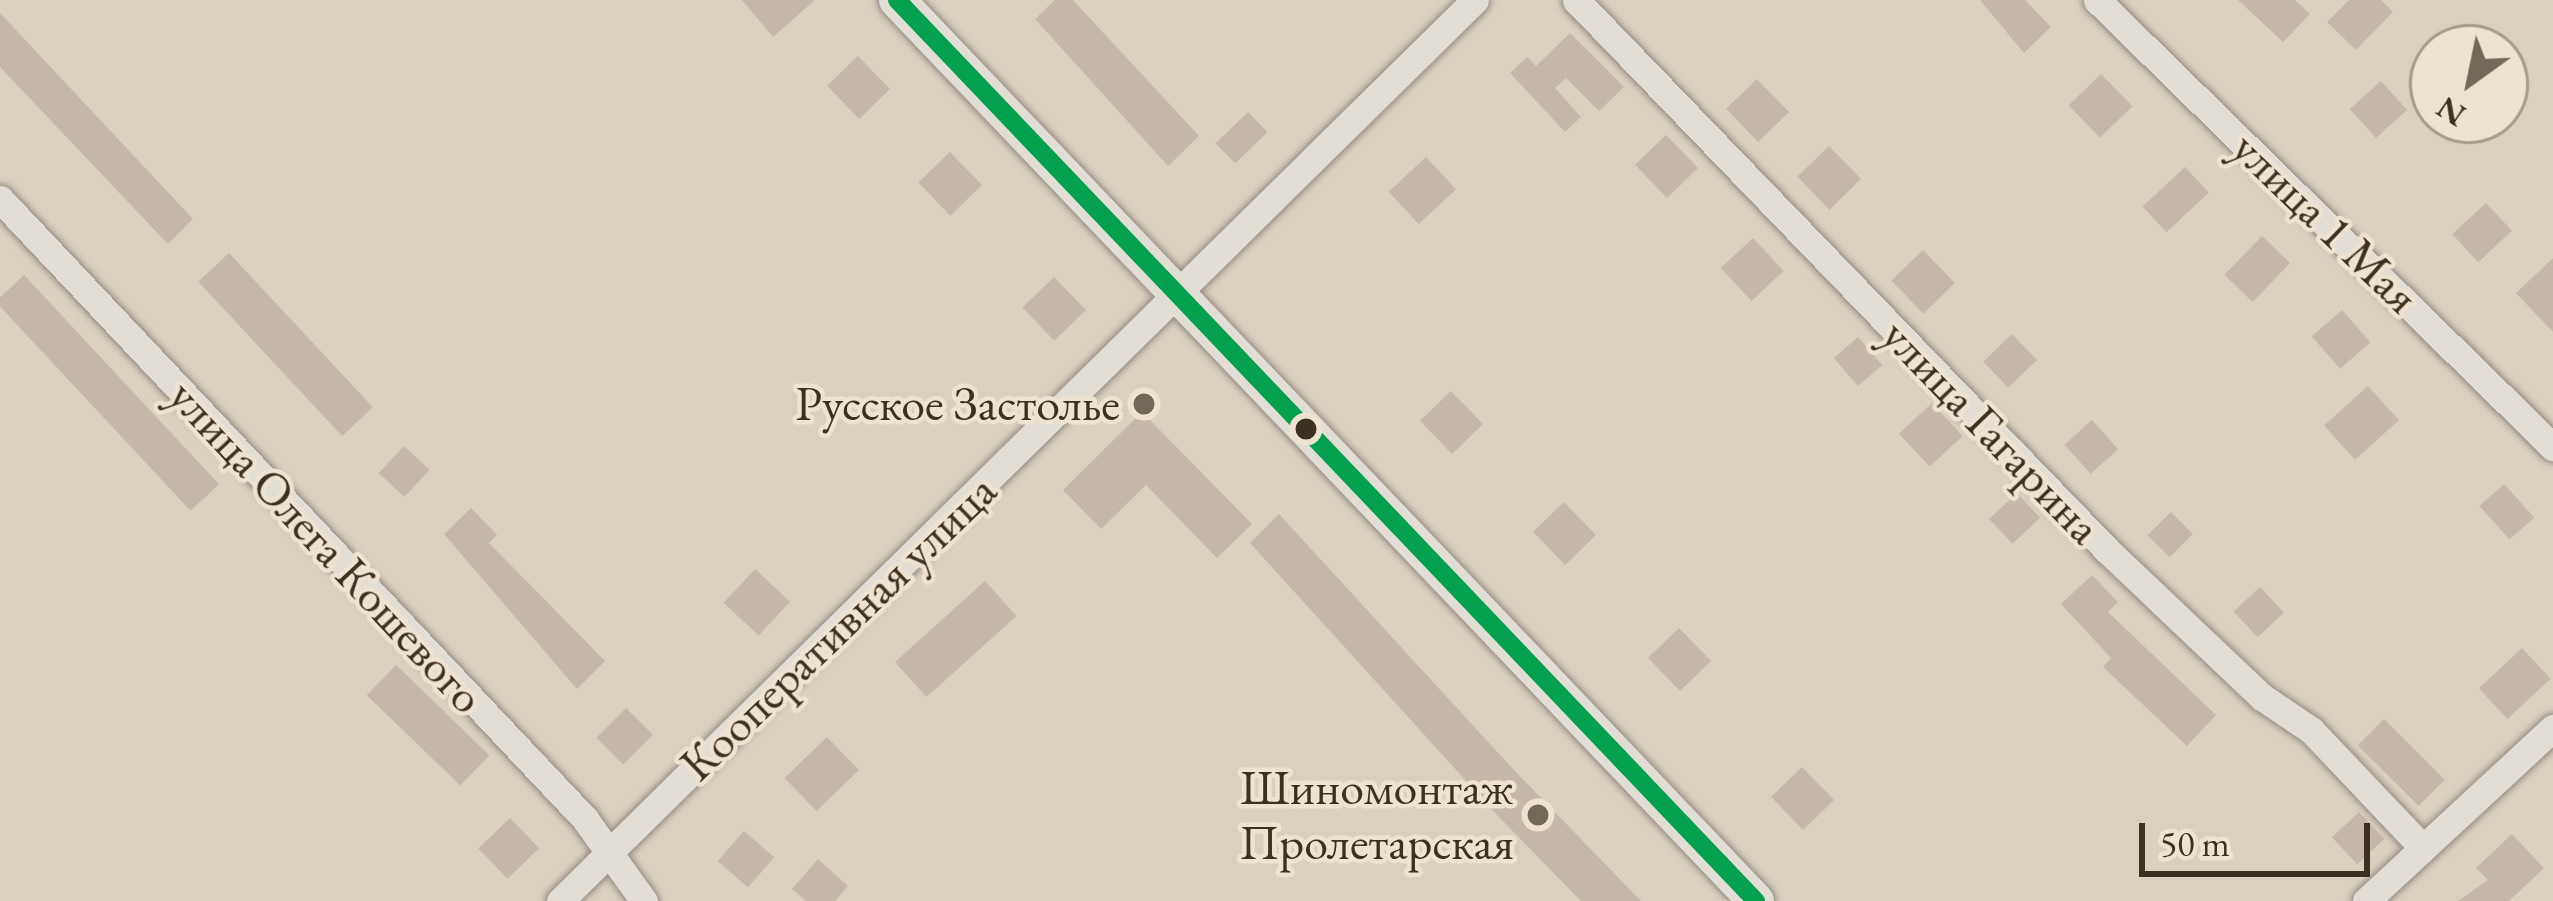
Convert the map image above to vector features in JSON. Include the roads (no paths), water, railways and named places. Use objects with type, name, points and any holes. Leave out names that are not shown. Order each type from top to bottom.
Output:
[{"type":"main road","points":[[897,0],[1756,901]]},
{"type":"street","name":"Кооперативная улица","points":[[560,901],[1475,0]]},
{"type":"street","name":"улица Гагарина","points":[[1576,0],[2107,550],[2262,697],[2312,730],[2422,848]]},
{"type":"street","name":"улица 1 Мая","points":[[2097,0],[2553,447]]},
{"type":"street","name":"улица Олега Кошевого","points":[[0,199],[585,819],[604,857],[644,901]]},
{"type":"street","points":[[2366,901],[2553,728]]},
{"type":"place","name":"Русское Застолье","points":[[1144,404]]},
{"type":"place","name":"Шиномонтаж Пролетарская","points":[[1538,815]]}]
